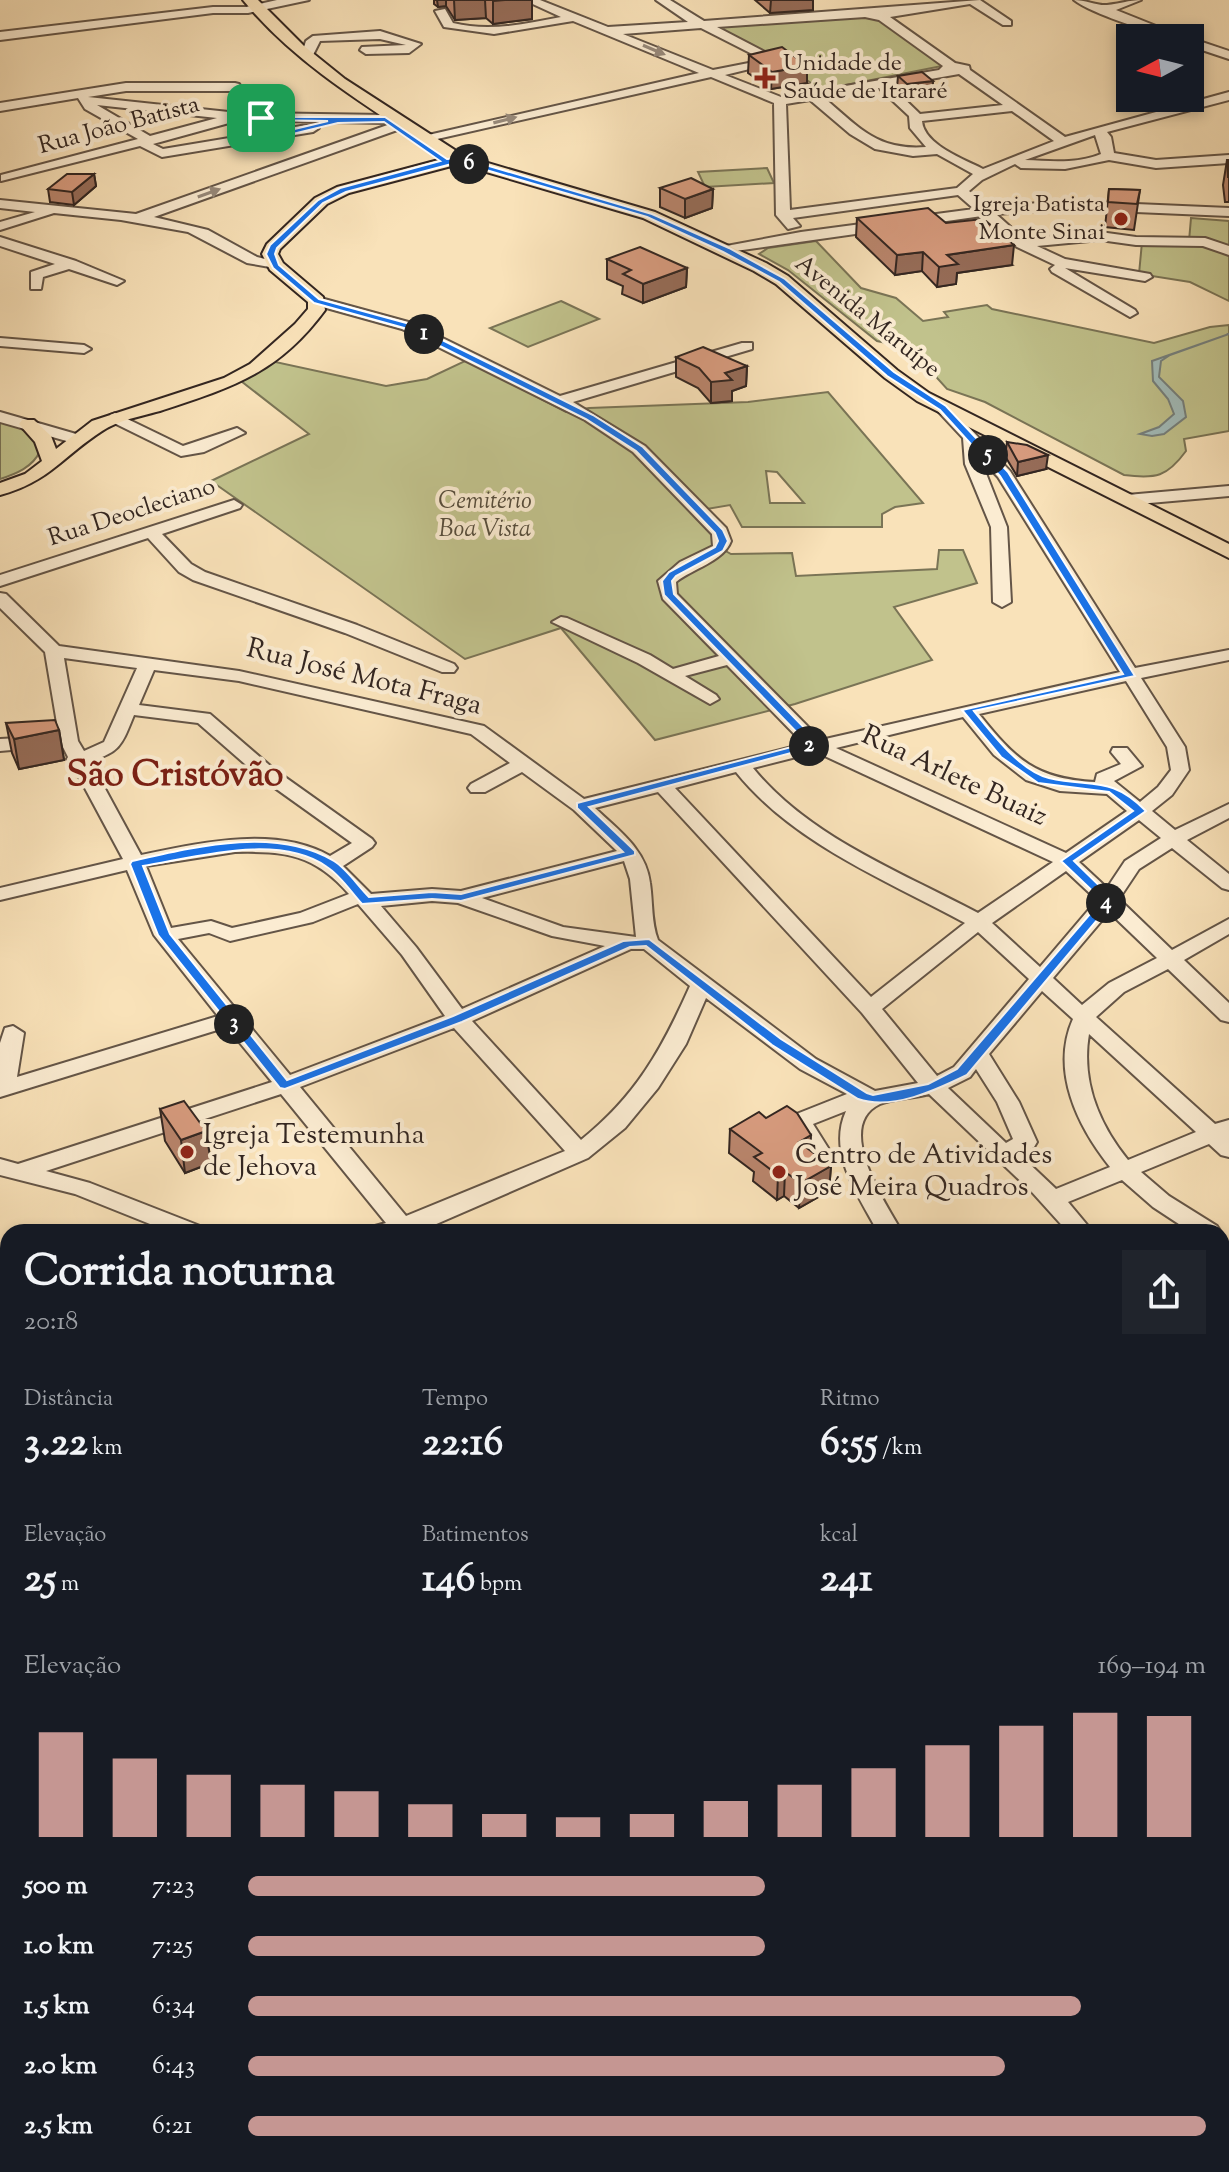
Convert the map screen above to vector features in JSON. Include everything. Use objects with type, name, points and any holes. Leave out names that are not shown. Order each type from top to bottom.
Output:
[{"type":"main road","name":"Avenida Maruípe","points":[[245,4],[350,89],[429,139],[453,161]]},
{"type":"main road","name":"Avenida Maruípe","points":[[245,4],[306,63],[390,123],[453,161],[649,215],[726,250],[782,280],[891,374],[943,408],[1229,552]]},
{"type":"main road","points":[[0,489],[23,482],[52,464],[77,439],[115,418],[230,382],[256,368],[301,328],[316,310],[309,296],[273,260],[273,247],[321,201],[343,190],[453,161]]},
{"type":"main road","points":[[254,264],[309,296]]},
{"type":"main road","points":[[28,424],[44,440],[52,464]]},
{"type":"street","points":[[213,10],[222,0]]},
{"type":"street","points":[[0,36],[245,4],[303,0]]},
{"type":"street","points":[[530,0],[780,101],[953,69]]},
{"type":"street","points":[[429,139],[706,73],[776,61],[662,0]]},
{"type":"street","points":[[858,0],[953,69],[1016,107],[1064,142]]},
{"type":"street","points":[[608,31],[708,27],[876,13],[973,0],[1007,23]]},
{"type":"street","points":[[1080,0],[1142,24]]},
{"type":"street","points":[[1103,10],[1135,0]]},
{"type":"street","points":[[441,11],[448,25],[477,31],[497,31],[574,18]]},
{"type":"street","points":[[306,52],[312,41],[328,37],[380,35],[415,44],[409,49],[366,50]]},
{"type":"street","points":[[1204,47],[1229,55]]},
{"type":"street","points":[[881,83],[916,118],[919,134],[936,150],[983,175]]},
{"type":"street","points":[[0,107],[81,99],[126,87],[235,87],[248,106],[242,117]]},
{"type":"street","points":[[812,95],[861,137],[881,148],[908,154],[936,150]]},
{"type":"street","points":[[1204,101],[1229,96]]},
{"type":"street","points":[[81,99],[162,153],[272,137],[338,121]]},
{"type":"street","points":[[81,99],[242,117],[390,123]]},
{"type":"street","points":[[780,101],[783,215],[801,236]]},
{"type":"street","points":[[916,118],[1016,107]]},
{"type":"street","points":[[783,215],[961,191],[966,184],[1007,164],[1159,112]]},
{"type":"street","name":"Rua João Batista","points":[[3,179],[242,117]]},
{"type":"street","points":[[261,118],[262,126],[272,137]]},
{"type":"street","points":[[135,219],[390,123]]},
{"type":"street","points":[[1098,131],[1105,137],[1108,156]]},
{"type":"street","points":[[99,137],[112,151]]},
{"type":"street","points":[[3,179],[55,150]]},
{"type":"street","points":[[1007,164],[1077,165],[1096,162],[1108,156],[1156,164],[1229,159]]},
{"type":"street","points":[[961,191],[1021,243],[1045,255],[1072,266],[1145,277]]},
{"type":"street","points":[[0,204],[135,219],[194,230],[233,249],[273,260]]},
{"type":"street","points":[[726,250],[801,236],[983,211],[1066,205],[1229,212]]},
{"type":"street","points":[[0,226],[21,223],[52,210]]},
{"type":"street","points":[[1021,243],[1100,236],[1136,241],[1205,242],[1229,251]]},
{"type":"street","points":[[0,241],[117,281]]},
{"type":"street","points":[[233,249],[254,264],[273,260]]},
{"type":"street","points":[[1045,255],[1043,259],[1046,263],[1130,313]]},
{"type":"street","points":[[36,286],[36,275],[71,264]]},
{"type":"street","points":[[309,296],[407,326],[561,401],[747,346]]},
{"type":"street","points":[[0,342],[84,349]]},
{"type":"street","name":"Rua Arlete Buaiz","points":[[561,401],[639,449],[720,532],[723,541],[720,549],[673,574],[666,588],[677,605],[815,745],[1067,861],[1229,1015]]},
{"type":"street","points":[[870,1008],[979,922],[1140,811],[1175,780],[1181,760],[1176,747],[1004,474],[943,408]]},
{"type":"street","points":[[0,417],[77,439]]},
{"type":"street","points":[[115,418],[181,451],[198,449],[237,433]]},
{"type":"street","points":[[970,435],[973,464],[999,527],[1002,602]]},
{"type":"street","points":[[1127,500],[1229,491]]},
{"type":"street","name":"Rua Deocleciano","points":[[0,581],[234,505]]},
{"type":"street","points":[[150,531],[185,568],[199,576],[351,629],[448,668]]},
{"type":"street","points":[[0,598],[54,651],[73,750],[121,832],[164,935],[392,1224]]},
{"type":"street","points":[[561,622],[607,640],[710,699]]},
{"type":"street","name":"Rua José Mota Fraga","points":[[54,651],[239,676],[461,725],[490,738],[521,765],[581,806],[631,853]]},
{"type":"street","points":[[581,806],[815,745],[1229,655]]},
{"type":"street","points":[[670,675],[732,658]]},
{"type":"street","points":[[0,745],[108,749],[148,664]]},
{"type":"street","points":[[128,709],[203,718],[248,759],[365,843],[332,864]]},
{"type":"street","points":[[967,710],[1005,754],[1042,780],[1112,789]]},
{"type":"street","points":[[1120,752],[1134,765],[1104,778],[1112,789],[1229,884]]},
{"type":"street","points":[[478,788],[521,765]]},
{"type":"street","points":[[740,765],[762,792],[808,830],[979,922],[1082,1018],[1221,1130],[1229,1150]]},
{"type":"street","points":[[662,785],[870,1008],[933,1087],[1054,1199],[1074,1224]]},
{"type":"street","points":[[824,1159],[802,1125],[802,1120],[868,1098],[933,1087],[962,1072],[979,1056],[1002,1023],[1108,900],[1132,865],[1173,838],[1229,810]]},
{"type":"street","points":[[0,894],[114,868],[225,848],[261,846],[297,849],[332,864],[409,951],[458,1019],[580,1153]]},
{"type":"street","points":[[10,1169],[285,1085],[458,1019],[638,943],[644,930],[640,879],[631,853],[461,897]]},
{"type":"street","points":[[164,935],[211,927],[230,935],[306,918],[364,898],[461,897],[559,932],[638,943],[808,1064],[868,1098]]},
{"type":"street","points":[[1196,1224],[1124,1172],[1096,1136],[1077,1084],[1075,1043],[1082,1018],[1100,998],[1229,925]]},
{"type":"street","points":[[411,1224],[580,1153],[617,1123],[650,1083],[675,1044],[701,985]]},
{"type":"street","points":[[13,1033],[4,1089],[230,1019]]},
{"type":"street","points":[[979,1056],[1008,1102],[1026,1142],[1003,1153]]},
{"type":"street","points":[[868,1098],[855,1117],[848,1136],[862,1182],[886,1224]]},
{"type":"street","points":[[1054,1199],[1221,1130]]},
{"type":"street","points":[[10,1169],[121,1201],[174,1224]]},
{"type":"green space","points":[[861,17],[880,20],[947,65],[821,90],[777,59],[714,27]]},
{"type":"green space","points":[[767,168],[774,183],[705,187],[698,172]]},
{"type":"green space","points":[[1191,218],[1229,221],[1229,301],[1190,282],[1139,274],[1142,242],[1189,241]]},
{"type":"green space","points":[[816,241],[861,288],[896,298],[923,321],[948,317],[944,312],[987,305],[992,309],[1154,343],[1210,327],[1229,325],[1229,431],[1184,439],[1186,451],[1173,466],[1160,474],[1145,477],[1124,475],[985,402],[947,389],[910,348],[877,341],[788,270],[759,254],[768,248]]},
{"type":"green space","points":[[561,301],[599,319],[528,347],[490,328]]},
{"type":"green space","name":"Cemitério Boa Vista","points":[[467,360],[566,412],[589,408],[748,402],[828,392],[923,503],[895,507],[882,514],[882,527],[742,527],[730,505],[695,511],[714,534],[715,545],[731,554],[792,553],[796,576],[937,569],[939,550],[963,550],[977,583],[894,607],[932,660],[795,704],[655,740],[561,628],[465,659],[211,481],[309,434],[241,381],[271,361],[386,386],[427,379]],"holes":[[[766,471],[777,472],[804,503],[770,503]]]},
{"type":"green space","points":[[0,421],[25,431],[40,451],[28,466],[0,479]]},
{"type":"water","points":[[1229,334],[1161,361],[1159,377],[1183,401],[1186,417],[1164,434],[1140,434],[1159,427],[1174,414],[1168,399],[1153,381],[1152,361]]},
{"type":"building","points":[[782,47],[807,66],[772,72],[749,55]]},
{"type":"building","points":[[922,72],[933,81],[907,84],[898,76]]},
{"type":"building","points":[[67,174],[94,174],[72,192],[48,189]]},
{"type":"building","points":[[691,178],[713,189],[685,199],[660,188]]},
{"type":"building","points":[[1109,189],[1140,190],[1137,204],[1108,202]]},
{"type":"building","points":[[928,208],[946,223],[983,219],[1014,245],[947,255],[958,264],[939,267],[923,252],[897,255],[857,218]]},
{"type":"building","points":[[640,247],[687,268],[643,284],[623,274],[631,270],[607,259]]},
{"type":"building","points":[[703,347],[747,366],[725,373],[732,380],[711,382],[699,368],[676,357]]},
{"type":"building","points":[[1007,442],[1027,445],[1048,455],[1018,462]]},
{"type":"building","points":[[55,720],[59,730],[14,739],[6,723]]},
{"type":"building","points":[[184,1101],[206,1131],[181,1140],[160,1109]]},
{"type":"building","points":[[787,1106],[797,1113],[811,1135],[799,1142],[831,1166],[801,1183],[785,1172],[778,1175],[754,1157],[762,1153],[730,1129],[759,1112],[766,1118]]},
{"type":"place","name":"Unidade de Saúde de Itararé","points":[[765,78]]},
{"type":"place","name":"Igreja Batista Monte Sinai","points":[[1121,219]]},
{"type":"place","name":"Igreja Testemunha de Jehova","points":[[187,1152]]},
{"type":"place","name":"Centro de Atividades José Meira Quadros","points":[[779,1172]]},
{"type":"district","name":"São Cristóvão","points":[[175,776]]},
{"type":"route","points":[[261,118],[262,126],[272,137],[338,121],[385,119],[425,145],[446,162],[459,159],[615,204],[649,215],[726,250],[782,280],[905,386],[943,408],[1004,474],[1130,676],[967,710],[986,736],[1005,754],[1042,780],[1112,789],[1140,811],[1067,861],[1108,900],[1002,1023],[979,1056],[962,1072],[933,1087],[873,1099],[863,1096],[776,1042],[649,943],[628,943],[458,1019],[285,1085],[164,935],[136,864],[225,848],[273,846],[297,849],[332,864],[366,901],[432,895],[461,897],[631,853],[581,806],[815,745],[669,595],[667,581],[673,574],[720,549],[723,541],[720,532],[639,449],[621,435],[541,391],[407,326],[317,301],[276,266],[270,254],[273,247],[321,201],[343,190],[446,162],[385,119],[261,118]]}]
